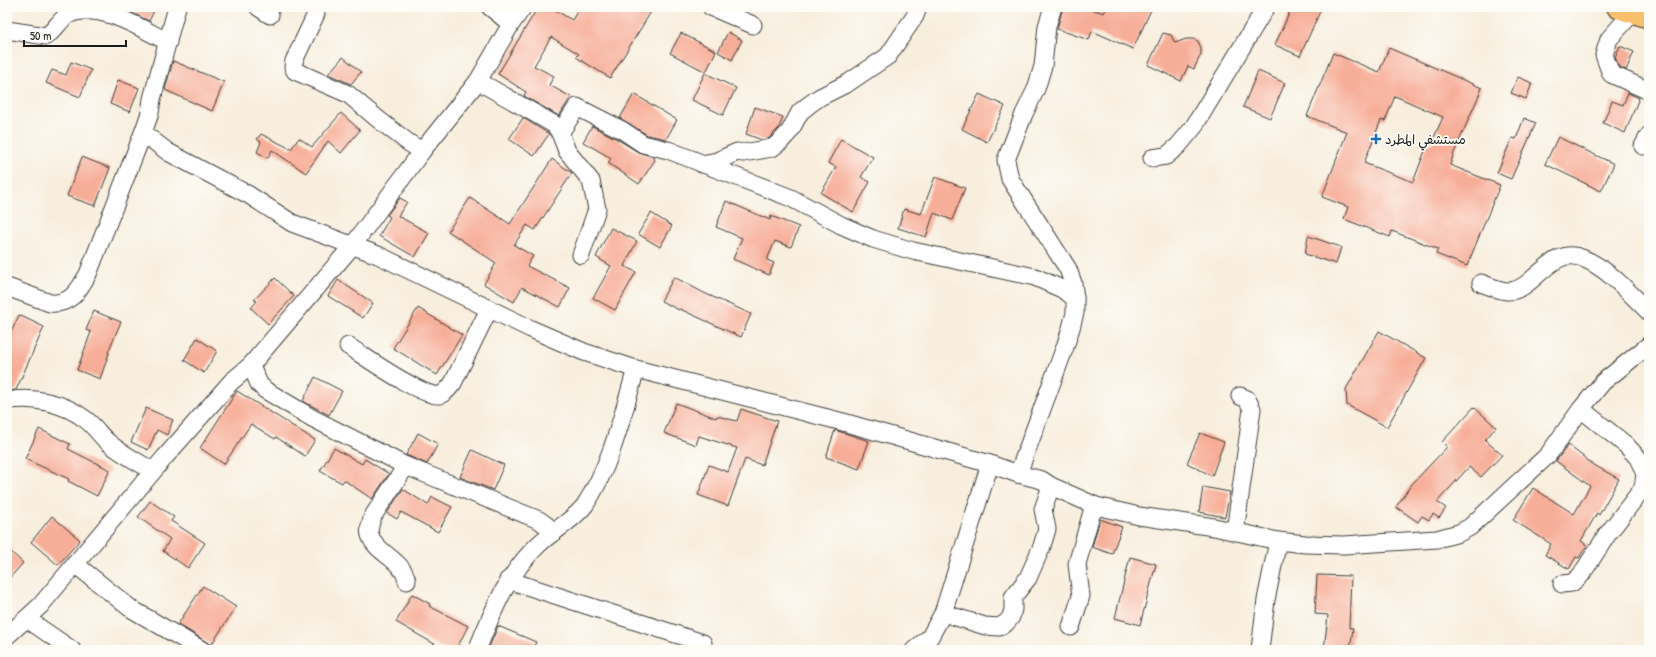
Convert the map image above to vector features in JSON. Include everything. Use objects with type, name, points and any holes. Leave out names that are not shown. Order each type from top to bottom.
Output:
[{"type":"street","points":[[7,287],[50,303],[64,302],[77,292],[88,274],[150,113],[152,99],[177,7]]},
{"type":"street","points":[[490,7],[511,24]]},
{"type":"street","points":[[7,636],[40,606],[153,471],[231,382],[251,365],[353,246],[422,151],[478,81],[511,24],[523,7]]},
{"type":"street","points":[[711,7],[753,25]]},
{"type":"street","points":[[702,164],[717,161],[737,152],[743,153],[772,148],[790,131],[800,112],[810,104],[820,97],[848,83],[888,56],[915,16],[918,7]]},
{"type":"street","points":[[1018,474],[1065,347],[1075,313],[1073,283],[1068,269],[1010,179],[1006,160],[1024,114],[1036,89],[1043,66],[1047,26],[1053,7]]},
{"type":"street","points":[[1152,158],[1166,156],[1178,146],[1193,128],[1266,7]]},
{"type":"street","points":[[7,30],[46,36],[68,15],[86,10],[102,11],[116,16],[168,42]]},
{"type":"street","points":[[1633,12],[1609,39],[1604,55],[1611,74],[1649,92]]},
{"type":"street","points":[[316,14],[294,61],[293,67],[295,71],[348,94],[379,120],[422,151]]},
{"type":"street","points":[[478,81],[555,125],[567,150],[592,181],[597,209],[581,255]]},
{"type":"street","points":[[560,133],[577,108],[622,130],[643,144],[668,150],[791,198],[841,225],[873,240],[914,252],[1035,277],[1062,289],[1075,298]]},
{"type":"street","points":[[143,133],[168,152],[248,195],[292,223],[378,255],[489,309],[584,352],[636,369],[843,422],[990,464],[1018,474],[1042,480],[1096,506],[1139,516],[1305,544],[1344,545],[1437,539],[1459,533],[1470,527],[1548,455],[1581,408],[1603,382],[1649,345]]},
{"type":"street","points":[[1481,283],[1508,291],[1516,290],[1525,285],[1556,260],[1570,255],[1581,257],[1593,263],[1649,312]]},
{"type":"street","points":[[348,346],[414,387],[432,395],[440,395],[447,391],[453,383],[489,309]]},
{"type":"street","points":[[251,365],[259,384],[265,390],[312,418],[406,466],[528,516],[546,525],[554,532]]},
{"type":"street","points":[[477,650],[508,580],[525,558],[540,543],[577,515],[596,486],[612,447],[636,369]]},
{"type":"street","points":[[1235,532],[1252,409],[1247,399],[1240,396]]},
{"type":"street","points":[[7,401],[17,399],[59,405],[86,420],[110,444],[153,471]]},
{"type":"street","points":[[1562,584],[1572,583],[1581,575],[1606,535],[1643,488],[1645,474],[1638,458],[1626,445],[1581,408]]},
{"type":"street","points":[[914,650],[930,637],[943,613],[990,464]]},
{"type":"street","points":[[406,466],[373,516],[370,526],[370,535],[375,544],[402,569],[406,575],[407,581]]},
{"type":"street","points":[[943,613],[985,626],[999,627],[1006,623],[1011,617],[1013,597],[1028,578],[1042,546],[1047,529],[1043,508],[1052,486]]},
{"type":"street","points":[[1072,627],[1081,596],[1077,564],[1091,515],[1096,506]]},
{"type":"street","points":[[1260,650],[1266,600],[1278,540]]},
{"type":"street","points":[[75,564],[130,608],[202,650]]},
{"type":"street","points":[[508,580],[703,644]]},
{"type":"street","points":[[27,619],[72,650]]},
{"type":"building","points":[[119,7],[156,7],[149,21]]},
{"type":"building","points":[[538,7],[550,7],[572,20],[580,7],[654,7],[610,78],[576,57],[579,54],[551,37],[534,66],[554,76],[549,85],[571,97],[559,116],[524,96],[526,92],[498,74]]},
{"type":"building","points":[[1063,7],[1085,7],[1104,13],[1107,7],[1144,7],[1151,10],[1133,49],[1092,31],[1089,40],[1057,29]]},
{"type":"building","points":[[1292,7],[1322,7],[1300,56],[1275,45]]},
{"type":"building","points":[[728,32],[742,40],[732,60],[718,52]]},
{"type":"building","points":[[681,33],[716,51],[706,72],[670,53]]},
{"type":"building","points":[[1163,33],[1171,35],[1175,43],[1186,39],[1193,39],[1198,41],[1201,48],[1201,54],[1194,69],[1188,66],[1181,81],[1148,65]]},
{"type":"building","points":[[1620,46],[1634,52],[1626,70],[1619,67],[1615,57]]},
{"type":"building","points":[[1389,48],[1482,88],[1450,165],[1500,185],[1467,266],[1436,254],[1438,249],[1392,231],[1390,237],[1344,219],[1348,207],[1322,197],[1347,132],[1307,116],[1333,53],[1379,72]],"holes":[[[1395,96],[1443,117],[1431,144],[1428,143],[1413,182],[1364,163],[1381,120],[1385,121]]]},
{"type":"building","points":[[343,57],[361,72],[351,84],[328,74]]},
{"type":"building","points":[[173,61],[224,82],[212,111],[165,90]]},
{"type":"building","points":[[71,62],[91,70],[80,97],[46,83],[52,70],[66,75]]},
{"type":"building","points":[[1258,71],[1285,83],[1270,118],[1243,107]]},
{"type":"building","points":[[705,73],[736,88],[723,115],[692,100]]},
{"type":"building","points":[[1518,77],[1532,83],[1526,99],[1511,93]]},
{"type":"building","points":[[118,80],[139,88],[130,112],[110,104]]},
{"type":"building","points":[[1628,93],[1639,98],[1625,133],[1603,123],[1612,101],[1623,105]]},
{"type":"building","points":[[634,94],[677,120],[666,139],[647,135],[620,118]]},
{"type":"building","points":[[979,94],[1005,106],[987,142],[962,129]]},
{"type":"building","points":[[755,107],[783,117],[779,128],[768,139],[762,140],[746,134]]},
{"type":"building","points":[[341,113],[360,130],[341,153],[328,141],[306,173],[272,150],[268,158],[257,152],[261,142],[257,139],[261,134],[291,149],[299,138],[312,147]]},
{"type":"building","points":[[523,118],[549,134],[534,156],[509,139]]},
{"type":"building","points":[[1524,118],[1536,123],[1511,179],[1497,173],[1512,138],[1516,139]]},
{"type":"building","points":[[592,126],[638,152],[654,157],[653,159],[655,160],[639,184],[608,163],[611,158],[583,142]]},
{"type":"building","points":[[1558,137],[1614,164],[1601,191],[1545,164]]},
{"type":"building","points":[[841,139],[873,157],[861,177],[870,182],[853,212],[821,193],[836,167],[828,163]]},
{"type":"building","points":[[82,157],[110,168],[95,206],[67,196]]},
{"type":"building","points":[[552,159],[572,173],[535,230],[527,225],[514,245],[533,256],[527,266],[570,288],[560,307],[522,287],[514,302],[484,284],[496,263],[448,231],[470,198],[510,224]]},
{"type":"building","points":[[935,177],[965,188],[952,220],[934,213],[926,237],[898,228],[904,209],[921,214]]},
{"type":"building","points":[[400,198],[407,202],[398,216],[429,233],[415,257],[379,236],[390,217],[387,215]]},
{"type":"building","points":[[726,201],[770,220],[771,216],[799,227],[791,247],[775,241],[767,260],[774,263],[769,275],[733,259],[742,238],[716,227]]},
{"type":"building","points":[[651,213],[672,226],[660,247],[638,234]]},
{"type":"building","points":[[611,228],[637,241],[624,266],[636,272],[615,310],[593,298],[611,266],[596,257]]},
{"type":"building","points":[[1308,236],[1341,247],[1336,264],[1305,254]]},
{"type":"building","points":[[674,277],[704,293],[751,314],[741,337],[661,301]]},
{"type":"building","points":[[275,278],[294,296],[268,324],[251,308],[257,301],[254,300]]},
{"type":"building","points":[[338,280],[373,303],[363,318],[328,296]]},
{"type":"building","points":[[418,308],[462,335],[437,375],[393,348]]},
{"type":"building","points":[[94,311],[121,322],[108,352],[109,353],[100,379],[77,370],[91,332],[86,330]]},
{"type":"building","points":[[19,315],[44,327],[16,390],[7,391],[7,341]]},
{"type":"building","points":[[1379,331],[1426,358],[1387,427],[1347,405],[1346,389]]},
{"type":"building","points":[[197,338],[217,351],[204,373],[184,360]]},
{"type":"building","points":[[315,377],[342,391],[329,415],[303,401]]},
{"type":"building","points":[[237,391],[315,440],[305,456],[276,437],[275,439],[251,424],[224,464],[200,448]]},
{"type":"building","points":[[676,403],[716,418],[717,416],[737,421],[741,409],[777,421],[762,465],[745,459],[728,506],[698,495],[709,465],[728,472],[737,448],[699,436],[696,445],[664,433]]},
{"type":"building","points":[[1474,407],[1496,427],[1485,440],[1502,455],[1481,477],[1469,467],[1437,502],[1446,508],[1439,518],[1433,514],[1429,520],[1422,516],[1418,522],[1396,507],[1411,485],[1447,447],[1442,442]]},
{"type":"building","points":[[146,408],[173,420],[167,435],[157,430],[148,450],[131,442]]},
{"type":"building","points":[[39,429],[70,444],[68,449],[110,470],[97,496],[68,481],[69,479],[25,459]]},
{"type":"building","points":[[835,430],[869,441],[859,469],[826,457]]},
{"type":"building","points":[[418,433],[438,444],[427,464],[406,455]]},
{"type":"building","points":[[1200,433],[1224,442],[1212,476],[1187,463]]},
{"type":"building","points":[[1568,445],[1594,465],[1619,479],[1599,515],[1597,513],[1581,541],[1587,545],[1579,558],[1576,557],[1569,569],[1545,555],[1551,544],[1513,520],[1533,488],[1574,514],[1590,486],[1556,461]]},
{"type":"building","points":[[334,448],[362,464],[365,459],[389,474],[372,499],[344,480],[342,483],[320,471]]},
{"type":"building","points":[[472,450],[504,465],[493,490],[460,477]]},
{"type":"building","points":[[1203,487],[1230,492],[1225,517],[1199,512]]},
{"type":"building","points":[[403,489],[428,505],[432,497],[452,507],[438,532],[401,512],[397,519],[387,513]]},
{"type":"building","points":[[150,501],[174,517],[171,521],[205,543],[188,568],[163,551],[170,539],[138,517]]},
{"type":"building","points":[[52,516],[80,540],[58,565],[31,542]]},
{"type":"building","points":[[1100,519],[1122,527],[1112,554],[1092,547]]},
{"type":"building","points":[[7,548],[23,563],[7,581]]},
{"type":"building","points":[[1130,557],[1156,564],[1140,625],[1115,618]]},
{"type":"building","points":[[1317,575],[1351,576],[1349,628],[1353,628],[1350,650],[1324,650],[1328,615],[1315,614]]},
{"type":"building","points":[[203,586],[236,607],[211,645],[178,624]]},
{"type":"building","points":[[412,594],[430,604],[429,606],[468,626],[456,650],[445,650],[396,622]]},
{"type":"building","points":[[498,626],[536,642],[532,650],[488,650]]},
{"type":"place","name":"مستشفي المطرد","points":[[1376,139]]}]
